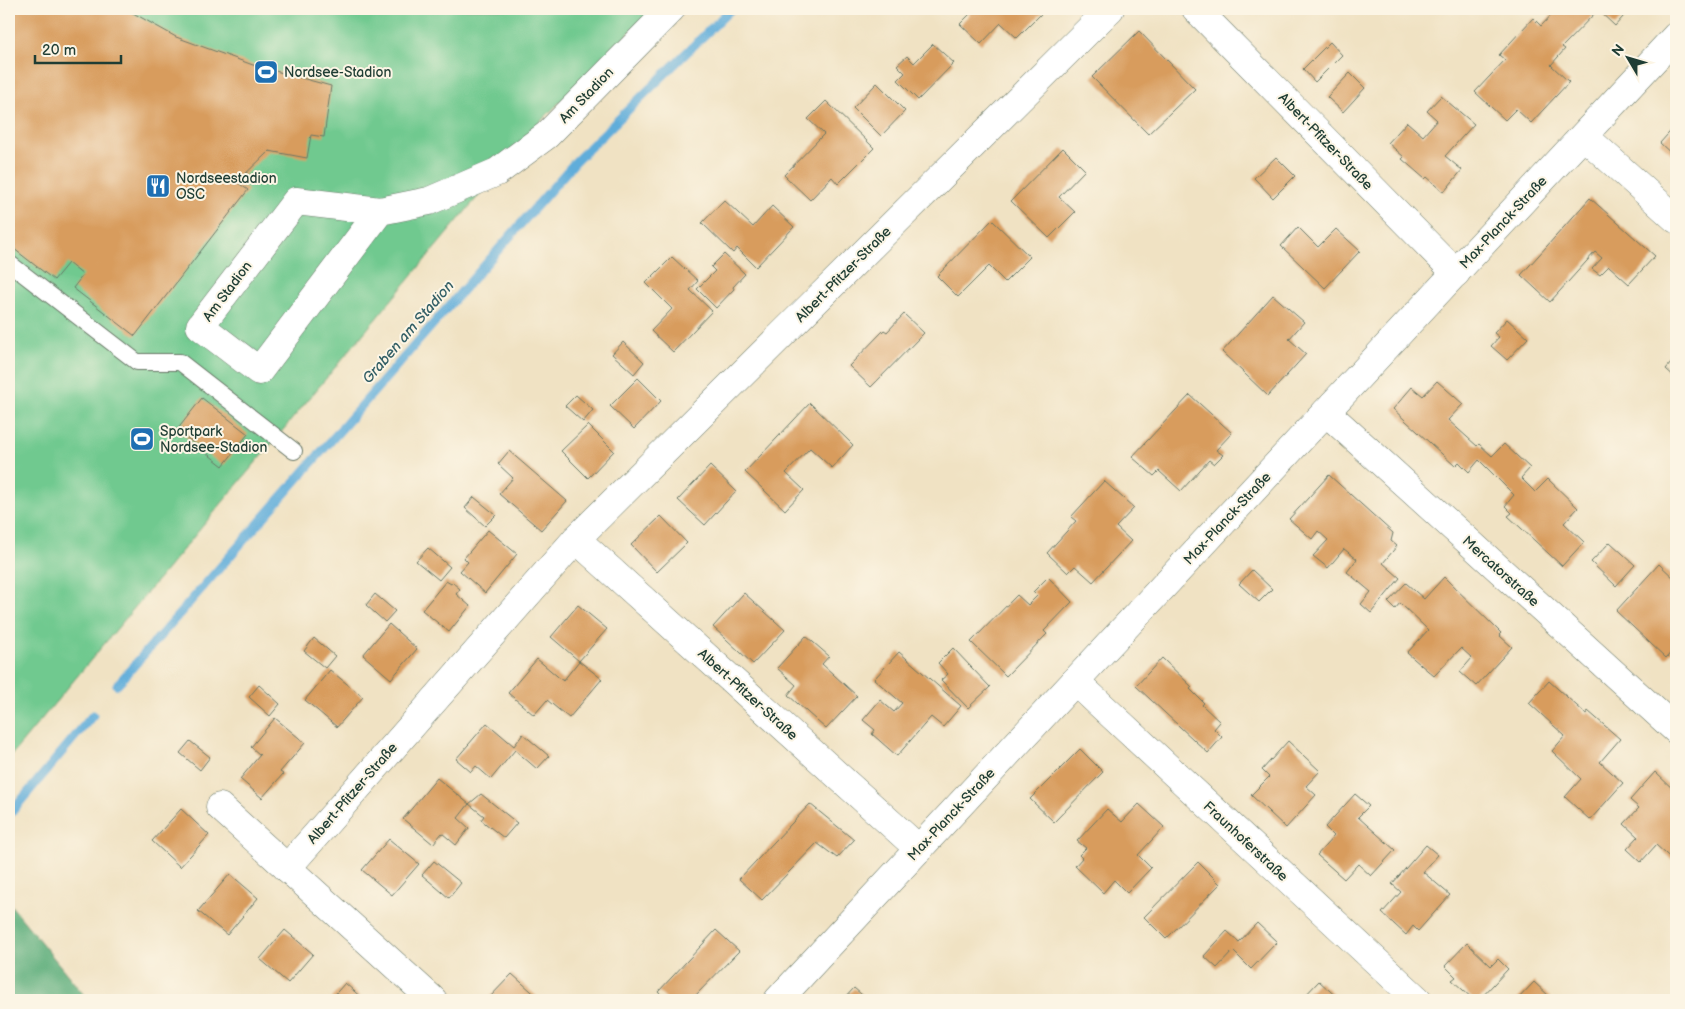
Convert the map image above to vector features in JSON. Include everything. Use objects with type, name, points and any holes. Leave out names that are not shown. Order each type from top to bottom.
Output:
[{"type":"street","name":"Am Stadion","points":[[380,211],[259,371],[200,326],[296,201],[380,211],[429,201],[497,172],[547,135],[671,9]]},
{"type":"street","name":"Albert-Pfitzer-Straße","points":[[287,868],[576,539],[1110,9]]},
{"type":"street","name":"Albert-Pfitzer-Straße","points":[[1196,9],[1456,273]]},
{"type":"street","name":"Max-Planck-Straße","points":[[778,1000],[1676,36]]},
{"type":"street","points":[[1584,136],[1676,219]]},
{"type":"street","name":"Mercatorstraße","points":[[1326,412],[1676,730]]},
{"type":"street","name":"Albert-Pfitzer-Straße","points":[[576,539],[919,849]]},
{"type":"street","name":"Fraunhoferstraße","points":[[1075,681],[1418,1000]]},
{"type":"street","points":[[220,807],[433,1000]]},
{"type":"lane","points":[[9,263],[137,362],[180,362],[294,451]]},
{"type":"green space","name":"Sportpark Nordsee-Stadion","points":[[9,9],[653,9],[541,121],[9,758]]},
{"type":"green space","points":[[9,903],[88,1000],[9,1000]]},
{"type":"building","points":[[9,9],[126,9],[176,37],[253,65],[331,86],[324,137],[311,135],[307,158],[269,151],[237,182],[248,190],[135,336],[73,288],[83,275],[68,263],[54,280],[9,245]]},
{"type":"building","points":[[969,9],[1046,9],[1017,38],[1001,23],[981,44],[960,24],[970,14],[967,11]]},
{"type":"building","points":[[1557,9],[1630,9],[1615,26],[1598,10],[1562,47],[1565,49],[1551,65],[1569,82],[1531,123],[1516,109],[1505,120],[1475,92],[1505,60],[1499,55],[1533,18],[1541,26]]},
{"type":"building","points":[[1139,31],[1195,89],[1148,134],[1092,77]]},
{"type":"building","points":[[1330,42],[1342,55],[1315,82],[1303,69]]},
{"type":"building","points":[[933,44],[954,63],[918,100],[898,80],[905,73],[897,65],[907,56],[914,63]]},
{"type":"building","points":[[1350,73],[1365,88],[1343,112],[1327,97]]},
{"type":"building","points":[[877,83],[905,111],[881,136],[853,108]]},
{"type":"building","points":[[1441,96],[1474,124],[1445,156],[1462,170],[1444,192],[1427,177],[1425,179],[1402,159],[1404,157],[1388,143],[1407,122],[1423,136],[1437,120],[1427,111]]},
{"type":"building","points":[[826,101],[874,148],[838,184],[832,177],[810,200],[784,175],[824,134],[808,119]]},
{"type":"building","points":[[1676,125],[1676,158],[1660,143]]},
{"type":"building","points":[[1063,148],[1085,170],[1059,197],[1075,212],[1049,238],[1011,201]]},
{"type":"building","points":[[1276,157],[1295,176],[1273,198],[1254,178]]},
{"type":"building","points":[[1590,198],[1655,256],[1629,284],[1609,266],[1600,275],[1592,269],[1602,258],[1595,252],[1550,302],[1521,275]]},
{"type":"building","points":[[724,200],[753,227],[772,206],[794,227],[756,267],[737,248],[733,253],[702,223]]},
{"type":"building","points":[[992,220],[1030,257],[1005,282],[989,266],[958,297],[937,276]]},
{"type":"building","points":[[1298,227],[1318,247],[1336,229],[1360,251],[1325,288],[1281,246]]},
{"type":"building","points":[[724,254],[745,274],[716,308],[697,289],[715,271],[711,267]]},
{"type":"building","points":[[672,257],[698,281],[690,290],[712,311],[673,352],[651,331],[672,309],[646,283]]},
{"type":"building","points":[[1273,295],[1304,322],[1289,339],[1306,354],[1268,396],[1222,352]]},
{"type":"building","points":[[904,314],[924,333],[871,387],[849,366],[884,330],[887,332]]},
{"type":"building","points":[[1507,319],[1528,338],[1507,360],[1491,346],[1499,337],[1494,333]]},
{"type":"building","points":[[623,342],[644,362],[634,374],[612,354]]},
{"type":"building","points":[[1676,357],[1676,378],[1666,369]]},
{"type":"building","points":[[638,378],[661,401],[634,429],[610,406]]},
{"type":"building","points":[[1437,381],[1463,404],[1448,420],[1477,446],[1479,444],[1492,456],[1504,444],[1530,468],[1521,478],[1535,492],[1548,479],[1578,508],[1564,523],[1584,542],[1562,566],[1508,516],[1512,513],[1505,506],[1514,495],[1479,460],[1469,472],[1459,462],[1455,466],[1393,409],[1412,387],[1423,396]]},
{"type":"building","points":[[576,395],[593,410],[583,422],[565,406]]},
{"type":"building","points":[[1190,395],[1232,433],[1216,450],[1223,455],[1214,464],[1209,460],[1181,491],[1159,471],[1154,476],[1132,457]]},
{"type":"building","points":[[202,398],[248,434],[223,466],[177,430]]},
{"type":"building","points":[[810,403],[853,445],[832,468],[810,448],[786,473],[804,490],[785,510],[745,472]]},
{"type":"building","points":[[588,425],[614,451],[588,478],[561,451]]},
{"type":"building","points":[[509,451],[567,501],[541,530],[499,494],[513,478],[498,464]]},
{"type":"building","points":[[710,466],[736,491],[705,525],[678,500]]},
{"type":"building","points":[[1329,475],[1393,533],[1391,541],[1397,546],[1383,563],[1400,578],[1371,613],[1361,604],[1371,592],[1347,572],[1357,559],[1344,549],[1328,568],[1313,556],[1328,540],[1318,531],[1312,539],[1289,519]]},
{"type":"building","points":[[1104,481],[1134,508],[1116,527],[1131,541],[1093,582],[1075,566],[1068,573],[1047,553],[1076,521],[1071,517]]},
{"type":"building","points":[[474,497],[496,515],[485,526],[465,508]]},
{"type":"building","points":[[661,516],[687,543],[657,572],[631,545]]},
{"type":"building","points":[[488,530],[517,554],[485,593],[460,571],[468,562],[464,558]]},
{"type":"building","points":[[1610,542],[1635,565],[1616,586],[1591,562]]},
{"type":"building","points":[[428,548],[450,567],[439,580],[416,561]]},
{"type":"building","points":[[1659,564],[1676,580],[1676,647],[1666,658],[1616,611]]},
{"type":"building","points":[[1252,570],[1272,589],[1259,602],[1239,584]]},
{"type":"building","points":[[1048,577],[1072,602],[1044,631],[1047,634],[1006,676],[971,642],[1017,595],[1028,605],[1037,596],[1033,592]]},
{"type":"building","points":[[1444,577],[1501,633],[1499,635],[1512,647],[1476,686],[1460,672],[1472,658],[1461,648],[1434,676],[1407,653],[1428,630],[1400,603],[1395,609],[1388,602],[1406,583],[1424,599]]},
{"type":"building","points":[[446,581],[451,584],[452,582],[460,589],[456,594],[470,606],[449,632],[422,610]]},
{"type":"building","points":[[744,593],[785,630],[753,664],[713,627]]},
{"type":"building","points":[[375,594],[395,611],[385,622],[366,605]]},
{"type":"building","points":[[578,605],[607,629],[579,661],[551,637]]},
{"type":"building","points":[[389,624],[417,649],[391,679],[363,655]]},
{"type":"building","points":[[806,636],[829,656],[822,664],[857,696],[826,729],[788,695],[796,685],[777,668]]},
{"type":"building","points":[[314,638],[335,656],[325,668],[304,651]]},
{"type":"building","points":[[953,648],[990,687],[968,708],[941,680],[948,674],[938,663]]},
{"type":"building","points":[[899,652],[961,706],[943,727],[931,717],[897,756],[872,734],[875,730],[863,720],[880,700],[894,712],[902,703],[874,679]]},
{"type":"building","points":[[1162,658],[1192,687],[1190,689],[1204,703],[1202,705],[1220,722],[1214,729],[1222,737],[1208,753],[1136,686]]},
{"type":"building","points":[[537,659],[563,681],[579,661],[602,679],[569,718],[547,700],[534,715],[508,693]]},
{"type":"building","points":[[330,670],[363,697],[337,727],[305,700]]},
{"type":"building","points":[[1549,681],[1586,714],[1588,711],[1620,739],[1600,762],[1623,783],[1590,820],[1565,797],[1581,779],[1552,751],[1565,736],[1529,703]]},
{"type":"building","points":[[259,685],[280,704],[270,716],[249,697]]},
{"type":"building","points":[[275,718],[305,743],[280,772],[283,774],[262,798],[240,779],[260,755],[251,747]]},
{"type":"building","points":[[487,723],[514,746],[523,734],[549,756],[537,769],[515,750],[491,779],[476,766],[471,772],[456,759]]},
{"type":"building","points":[[190,741],[210,757],[200,770],[180,753]]},
{"type":"building","points":[[1288,741],[1320,771],[1306,786],[1316,795],[1286,828],[1251,795],[1269,777],[1262,770]]},
{"type":"building","points":[[1080,749],[1103,772],[1054,822],[1030,799]]},
{"type":"building","points":[[1655,772],[1676,792],[1675,862],[1656,845],[1641,862],[1627,849],[1638,837],[1624,824],[1639,808],[1630,800]]},
{"type":"building","points":[[437,778],[469,804],[458,818],[469,828],[456,845],[442,833],[433,844],[403,819]]},
{"type":"building","points":[[481,794],[517,823],[504,838],[481,820],[484,816],[469,804]]},
{"type":"building","points":[[1355,794],[1369,806],[1358,817],[1395,850],[1371,876],[1358,864],[1344,879],[1317,855],[1334,836],[1325,827]]},
{"type":"building","points":[[810,804],[854,840],[837,858],[817,843],[762,900],[739,879]]},
{"type":"building","points":[[1139,804],[1164,827],[1138,855],[1151,868],[1127,893],[1114,880],[1103,893],[1075,866],[1082,858],[1079,855],[1086,848],[1077,841],[1107,809],[1122,822]]},
{"type":"building","points":[[181,809],[209,835],[180,867],[152,841]]},
{"type":"building","points":[[389,839],[419,864],[392,895],[362,870]]},
{"type":"building","points":[[1426,845],[1438,855],[1423,872],[1450,895],[1418,931],[1413,926],[1406,935],[1382,913],[1401,892],[1392,884]]},
{"type":"building","points":[[434,861],[461,883],[449,898],[422,875]]},
{"type":"building","points":[[1198,862],[1220,884],[1166,939],[1144,917]]},
{"type":"building","points":[[230,874],[258,898],[227,935],[198,911]]},
{"type":"building","points":[[1257,923],[1277,942],[1251,969],[1233,951],[1217,968],[1204,956],[1227,931],[1239,942]]},
{"type":"building","points":[[285,930],[313,954],[288,983],[260,959]]},
{"type":"building","points":[[716,930],[739,951],[691,1000],[667,1000],[658,992]]},
{"type":"building","points":[[1467,943],[1491,966],[1498,959],[1508,969],[1479,1000],[1474,1000],[1452,980],[1456,977],[1445,966]]},
{"type":"building","points":[[512,974],[541,1000],[487,1000]]},
{"type":"building","points":[[1319,981],[1340,1000],[1301,1000]]},
{"type":"building","points":[[1534,982],[1550,997],[1547,1000],[1517,1000]]},
{"type":"building","points":[[345,983],[364,1000],[330,1000]]},
{"type":"building","points":[[854,988],[868,1000],[843,1000]]},
{"type":"waterway","name":"Graben am Stadion","points":[[117,685],[576,161],[731,9]]},
{"type":"waterway","name":"Graben am Stadion","points":[[9,815],[93,715]]},
{"type":"place","name":"Nordsee-Stadion","points":[[266,72]]},
{"type":"place","name":"Nordseestadion OSC","points":[[158,186]]},
{"type":"place","name":"Sportpark Nordsee-Stadion","points":[[142,439]]}]
